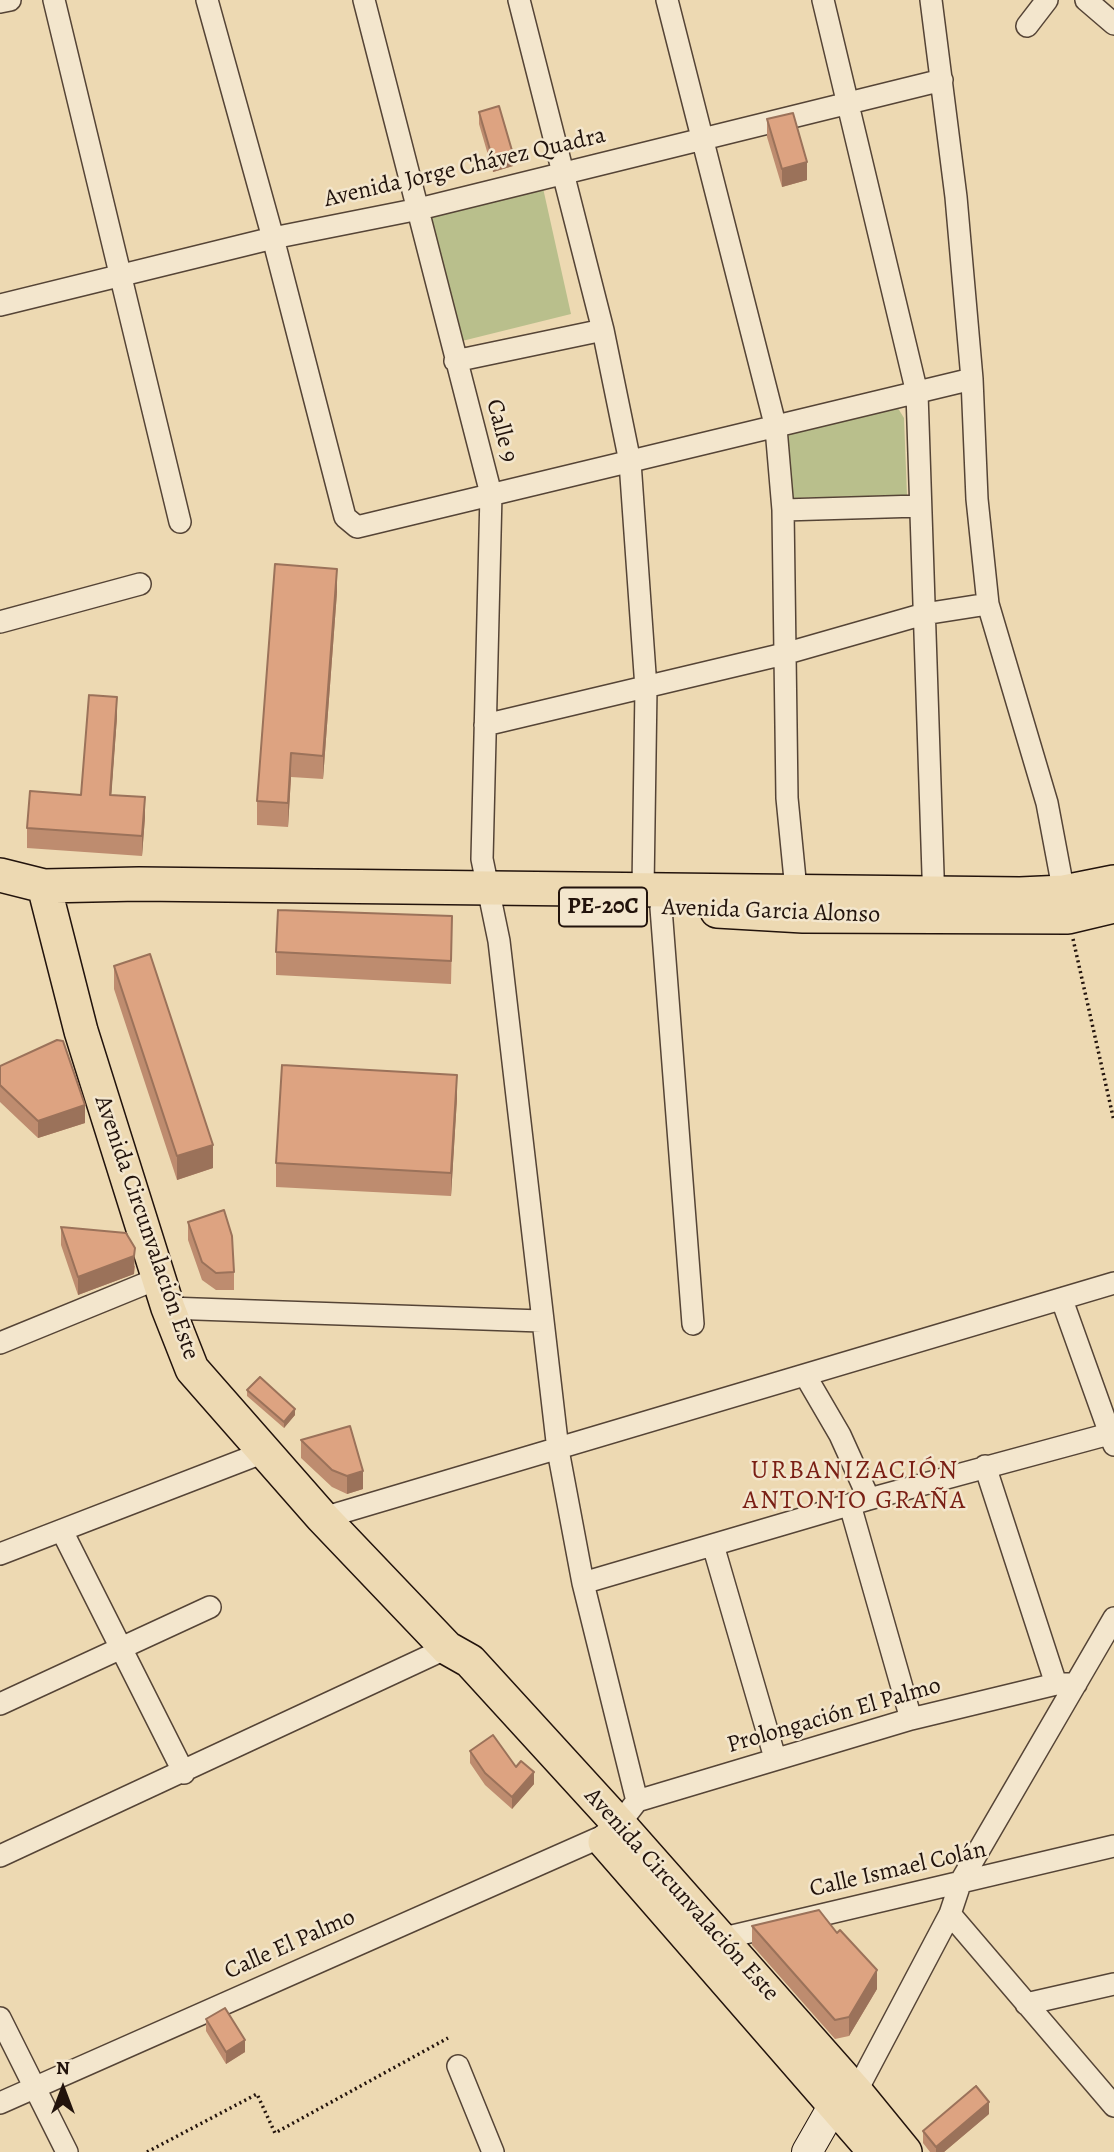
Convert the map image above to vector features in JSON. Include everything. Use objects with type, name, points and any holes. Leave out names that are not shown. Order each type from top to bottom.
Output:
[{"type":"main road","name":"Avenida Garcia Alonso","points":[[0,875],[44,886],[139,884],[204,900],[489,897],[652,898],[798,903],[1066,904]]},
{"type":"main road","name":"PE-20C","points":[[1066,904],[1114,881]]},
{"type":"main road","name":"Avenida Circunvalación Este","points":[[44,886],[69,1036],[192,1368],[323,1518],[447,1648],[470,1661],[619,1821],[707,1942],[845,2104],[875,2152]]},
{"type":"main road","name":"PE-20C","points":[[1066,904],[1114,906]]},
{"type":"main road","name":"Avenida Circunvalación Este","points":[[845,2104],[905,2152]]},
{"type":"street","points":[[0,2],[10,0]]},
{"type":"street","points":[[54,0],[180,522]]},
{"type":"street","points":[[207,0],[273,238],[345,517],[357,527],[972,379]]},
{"type":"street","name":"Calle 9","points":[[364,0],[491,494],[482,859],[499,941],[558,1450],[583,1583],[619,1821]]},
{"type":"street","points":[[519,0],[603,330],[630,462],[646,688],[652,898],[693,1324]]},
{"type":"street","points":[[667,0],[776,428],[783,510],[787,798],[798,903]]},
{"type":"street","points":[[823,0],[917,393],[934,904]]},
{"type":"street","points":[[931,0],[956,197],[972,379],[977,499],[988,604],[1047,803],[1066,904]]},
{"type":"street","points":[[1027,26],[1048,0]]},
{"type":"street","points":[[1086,0],[1114,24]]},
{"type":"street","name":"Avenida Jorge Chávez Quadra","points":[[0,306],[273,238],[419,209],[942,80]]},
{"type":"street","points":[[456,360],[603,330]]},
{"type":"street","points":[[783,510],[919,506]]},
{"type":"street","points":[[0,622],[140,584]]},
{"type":"street","points":[[485,725],[784,654],[924,614],[988,604]]},
{"type":"street","points":[[323,1518],[1114,1283]]},
{"type":"street","points":[[0,1343],[164,1293],[541,1321]]},
{"type":"street","points":[[583,1583],[985,1466],[1112,1440],[1062,1300]]},
{"type":"street","points":[[805,1374],[840,1435],[860,1502],[911,1719]]},
{"type":"street","points":[[0,1554],[267,1451]]},
{"type":"street","points":[[985,1466],[1066,1684]]},
{"type":"street","points":[[62,1531],[119,1649],[184,1773]]},
{"type":"street","points":[[713,1545],[775,1758]]},
{"type":"street","points":[[0,1704],[210,1607]]},
{"type":"street","points":[[826,2152],[845,2104],[950,1914],[961,1881],[1066,1684],[1114,1618]]},
{"type":"street","points":[[0,1856],[184,1773],[447,1648]]},
{"type":"street","name":"Prolongación El Palmo","points":[[619,1821],[775,1758],[911,1719],[1066,1684]]},
{"type":"street","name":"Calle El Palmo","points":[[0,2103],[619,1821]]},
{"type":"street","name":"Calle Ismael Colán","points":[[707,1942],[1114,1846]]},
{"type":"street","points":[[950,1914],[1111,2100]]},
{"type":"street","points":[[1026,2004],[1114,1984]]},
{"type":"street","points":[[0,2018],[32,2087],[67,2152]]},
{"type":"street","points":[[458,2066],[493,2152]]},
{"type":"street","points":[[807,2152],[845,2104]]},
{"type":"path","points":[[1066,904],[1114,1121]]},
{"type":"path","points":[[147,2152],[257,2094],[275,2133],[448,2038]]},
{"type":"green space","points":[[543,188],[571,314],[454,343],[424,214]]},
{"type":"green space","points":[[896,405],[904,418],[907,495],[790,498],[781,434]]},
{"type":"building","points":[[499,106],[513,154],[493,160],[479,112]]},
{"type":"building","points":[[793,113],[807,162],[782,169],[767,119]]},
{"type":"building","points":[[275,564],[337,569],[323,756],[291,753],[288,803],[257,801]]},
{"type":"building","points":[[89,695],[117,697],[110,795],[145,797],[142,836],[27,828],[30,791],[81,795]]},
{"type":"building","points":[[278,910],[452,916],[451,961],[276,952]]},
{"type":"building","points":[[150,954],[213,1145],[177,1156],[114,966]]},
{"type":"building","points":[[57,1040],[63,1041],[85,1105],[38,1121],[0,1085],[0,1066]]},
{"type":"building","points":[[282,1065],[457,1075],[451,1173],[276,1163]]},
{"type":"building","points":[[224,1210],[232,1236],[234,1272],[216,1273],[202,1262],[188,1222]]},
{"type":"building","points":[[61,1227],[126,1233],[135,1248],[134,1256],[78,1277]]},
{"type":"building","points":[[260,1377],[295,1409],[284,1422],[247,1390]]},
{"type":"building","points":[[350,1426],[363,1471],[347,1476],[332,1470],[301,1440]]},
{"type":"building","points":[[493,1735],[516,1767],[521,1761],[534,1772],[512,1797],[485,1773],[470,1751]]},
{"type":"building","points":[[819,1910],[837,1933],[840,1930],[877,1970],[849,2017],[835,2020],[752,1926]]},
{"type":"building","points":[[225,2008],[245,2040],[226,2052],[206,2019]]},
{"type":"building","points":[[976,2086],[989,2102],[936,2147],[923,2131]]},
{"type":"district","name":"URBANIZACIÓN ANTONIO GRAÑA","points":[[855,1487]]}]
